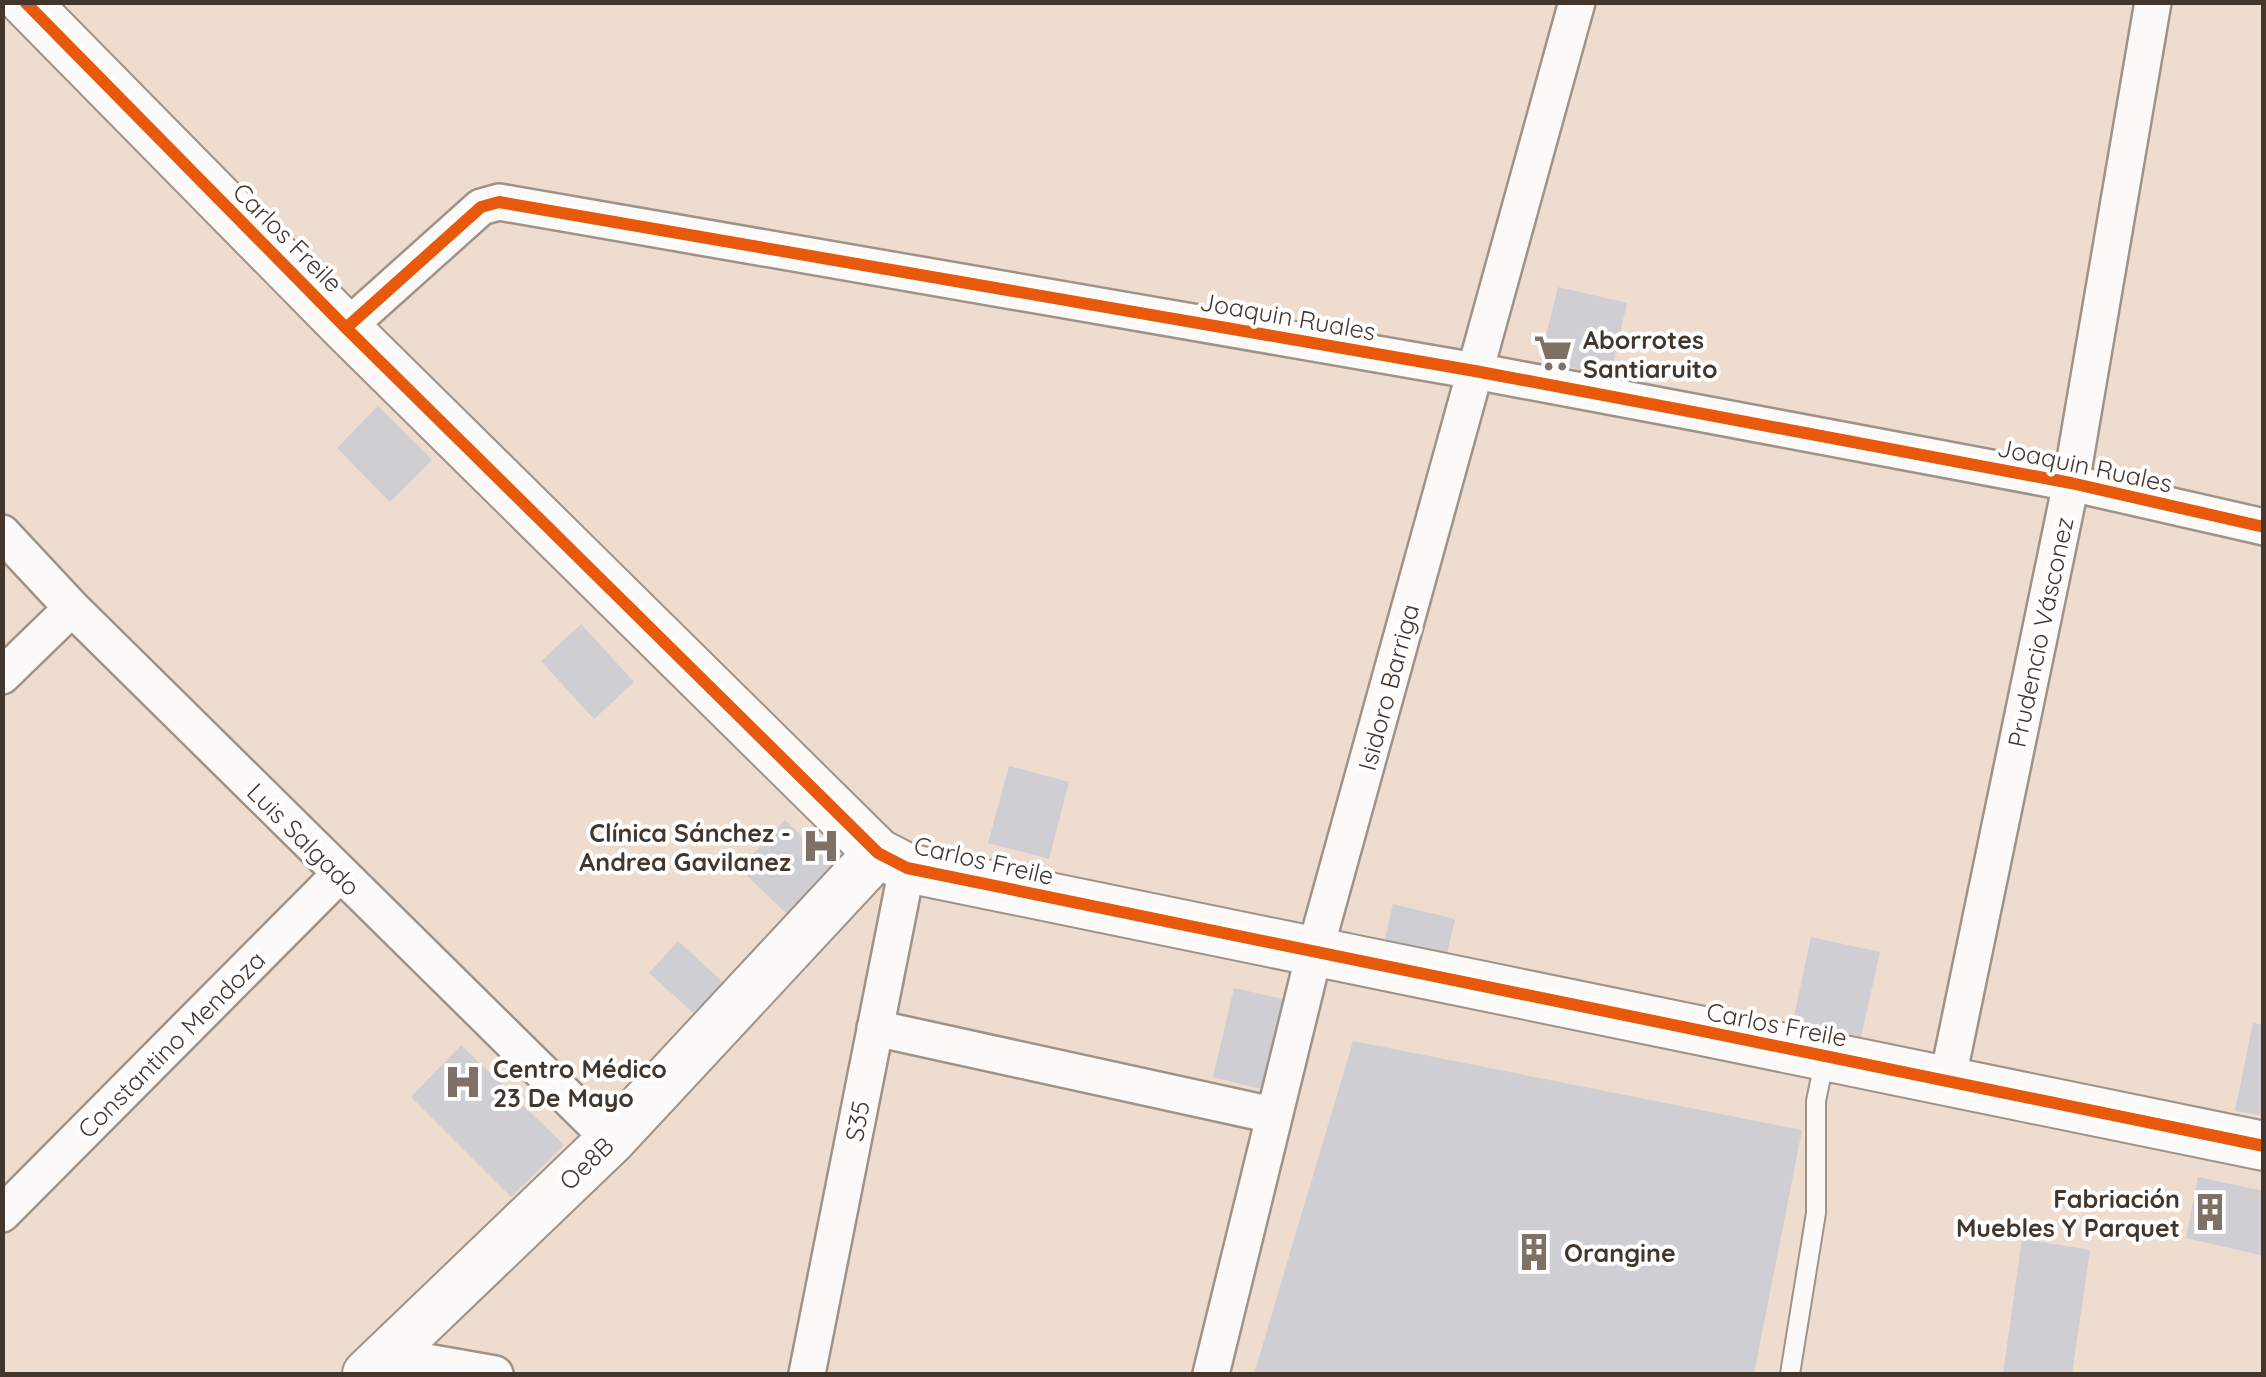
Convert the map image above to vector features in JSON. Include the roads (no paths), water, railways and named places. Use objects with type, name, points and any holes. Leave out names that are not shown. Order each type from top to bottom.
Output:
[{"type":"street","name":"Carlos Freile","points":[[25,2],[346,328],[892,861],[1314,954],[2264,1146]]},
{"type":"street","name":"Isidoro Barriga","points":[[1211,1374],[1314,954],[1576,2]]},
{"type":"street","name":"Prudencio Vásconez","points":[[1947,1082],[2071,484],[2153,2]]},
{"type":"street","name":"Joaquin Ruales","points":[[346,328],[481,207],[500,202],[1475,371],[2071,484],[2264,527]]},
{"type":"street","name":"Luis Salgado","points":[[2,534],[610,1140]]},
{"type":"street","points":[[2,676],[72,608]]},
{"type":"street","name":"S35","points":[[807,1374],[876,1028],[892,861]]},
{"type":"street","name":"Oe8B","points":[[377,1365],[892,861]]},
{"type":"street","name":"Constantino Mendoza","points":[[2,1214],[340,874]]},
{"type":"street","points":[[876,1028],[1272,1115]]},
{"type":"street","points":[[377,1365],[490,1374]]},
{"type":"lane","points":[[1790,1374],[1816,1213],[1816,1101],[1825,1057]]},
{"type":"place","name":"Aborrotes Santiaruito","points":[[1553,353]]},
{"type":"place","name":"Clínica Sánchez - Andrea Gavilanez","points":[[821,846]]},
{"type":"place","name":"Centro Médico 23 De Mayo","points":[[463,1082]]},
{"type":"place","name":"Fabriación Muebles Y Parquet","points":[[2210,1212]]},
{"type":"place","name":"Orangine","points":[[1534,1252]]}]
